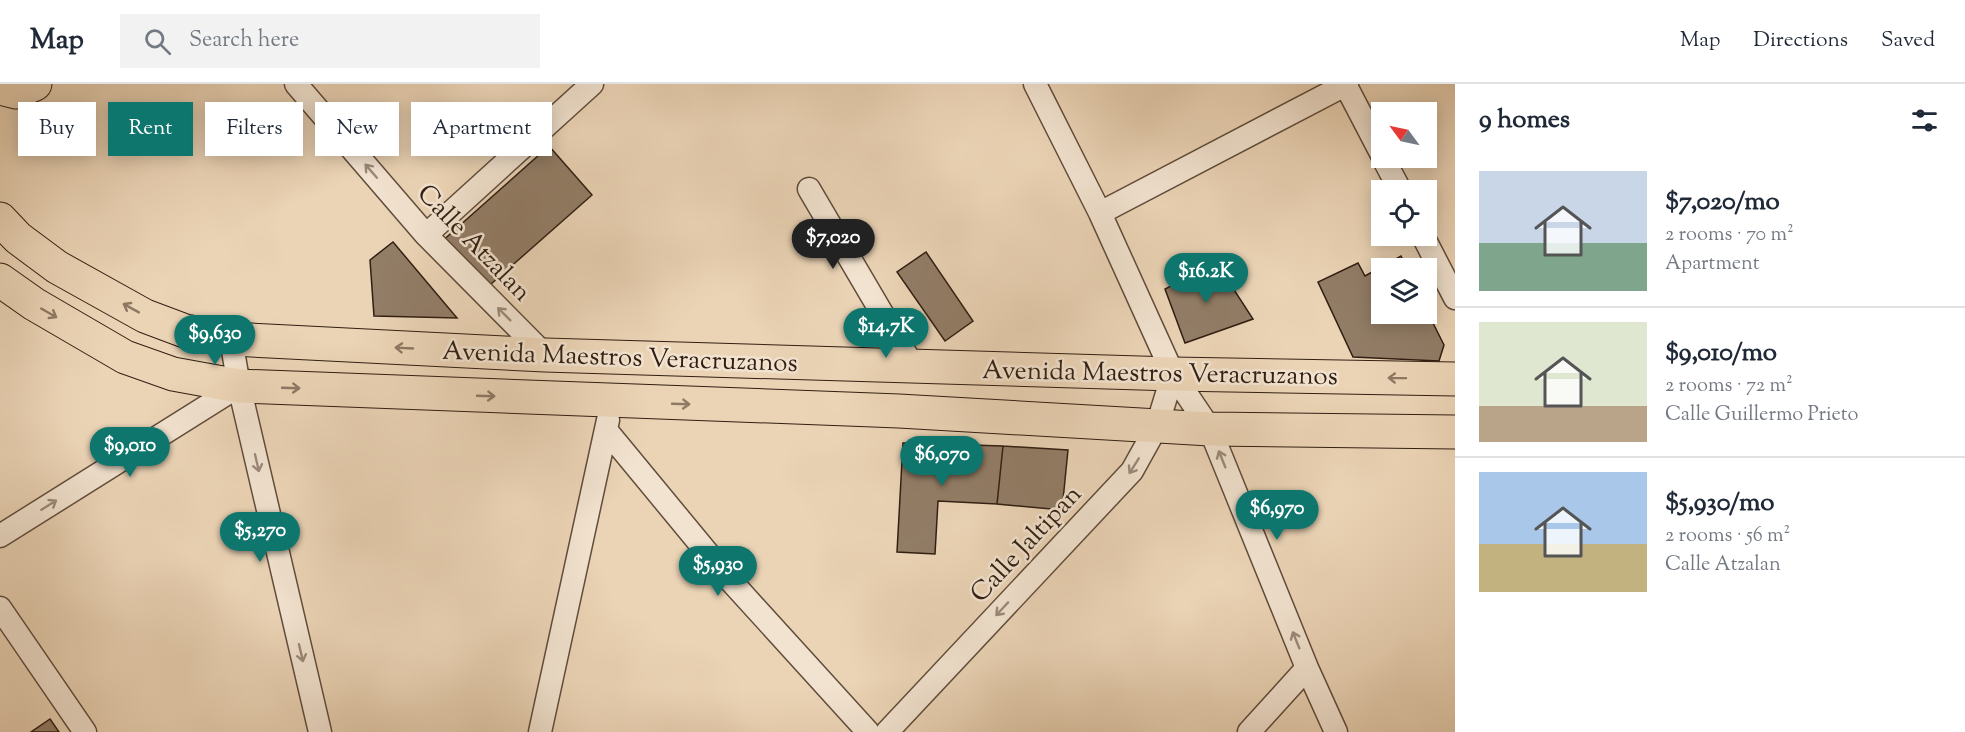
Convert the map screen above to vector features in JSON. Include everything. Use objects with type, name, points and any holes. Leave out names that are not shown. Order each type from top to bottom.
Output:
[{"type":"main road","points":[[0,88],[16,92],[34,84]]},
{"type":"main road","name":"Avenida Maestros Veracruzanos","points":[[0,219],[18,238],[57,267],[145,316],[185,331],[231,339],[545,356],[1173,374],[1455,379]]},
{"type":"main road","name":"Avenida Maestros Veracruzanos","points":[[0,280],[34,304],[125,357],[173,374],[238,386],[609,416],[899,411],[1210,429],[1455,432]]},
{"type":"street","name":"Calle Atzalan","points":[[296,84],[426,235],[545,356]]},
{"type":"street","points":[[426,235],[592,84]]},
{"type":"street","points":[[1035,84],[1100,213],[1173,374],[1210,429],[1307,668],[1336,732]]},
{"type":"street","points":[[1100,213],[1346,84],[1371,134]]},
{"type":"street","points":[[808,189],[913,366]]},
{"type":"street","points":[[1428,246],[1455,298]]},
{"type":"street","points":[[231,339],[238,386],[320,732]]},
{"type":"street","name":"Calle Jaltipan","points":[[887,732],[1132,471],[1156,426],[1173,374]]},
{"type":"street","points":[[0,536],[238,386]]},
{"type":"street","points":[[540,732],[609,416]]},
{"type":"street","points":[[609,416],[729,579],[868,732]]},
{"type":"street","points":[[0,608],[85,732]]},
{"type":"street","points":[[1250,732],[1307,668]]},
{"type":"building","points":[[552,149],[592,195],[482,292],[440,243],[538,156],[552,156]]},
{"type":"building","points":[[393,242],[457,318],[374,316],[370,260]]},
{"type":"building","points":[[926,252],[973,321],[945,341],[897,272]]},
{"type":"building","points":[[1216,262],[1253,319],[1185,343],[1165,289]]},
{"type":"building","points":[[1358,263],[1365,276],[1371,273],[1371,324],[1434,324],[1444,345],[1439,361],[1353,357],[1318,282]]},
{"type":"building","points":[[903,443],[1003,446],[997,504],[938,501],[935,554],[897,552]]},
{"type":"building","points":[[1003,446],[1068,450],[1062,510],[997,504]]},
{"type":"building","points":[[50,719],[59,732],[31,732]]}]
